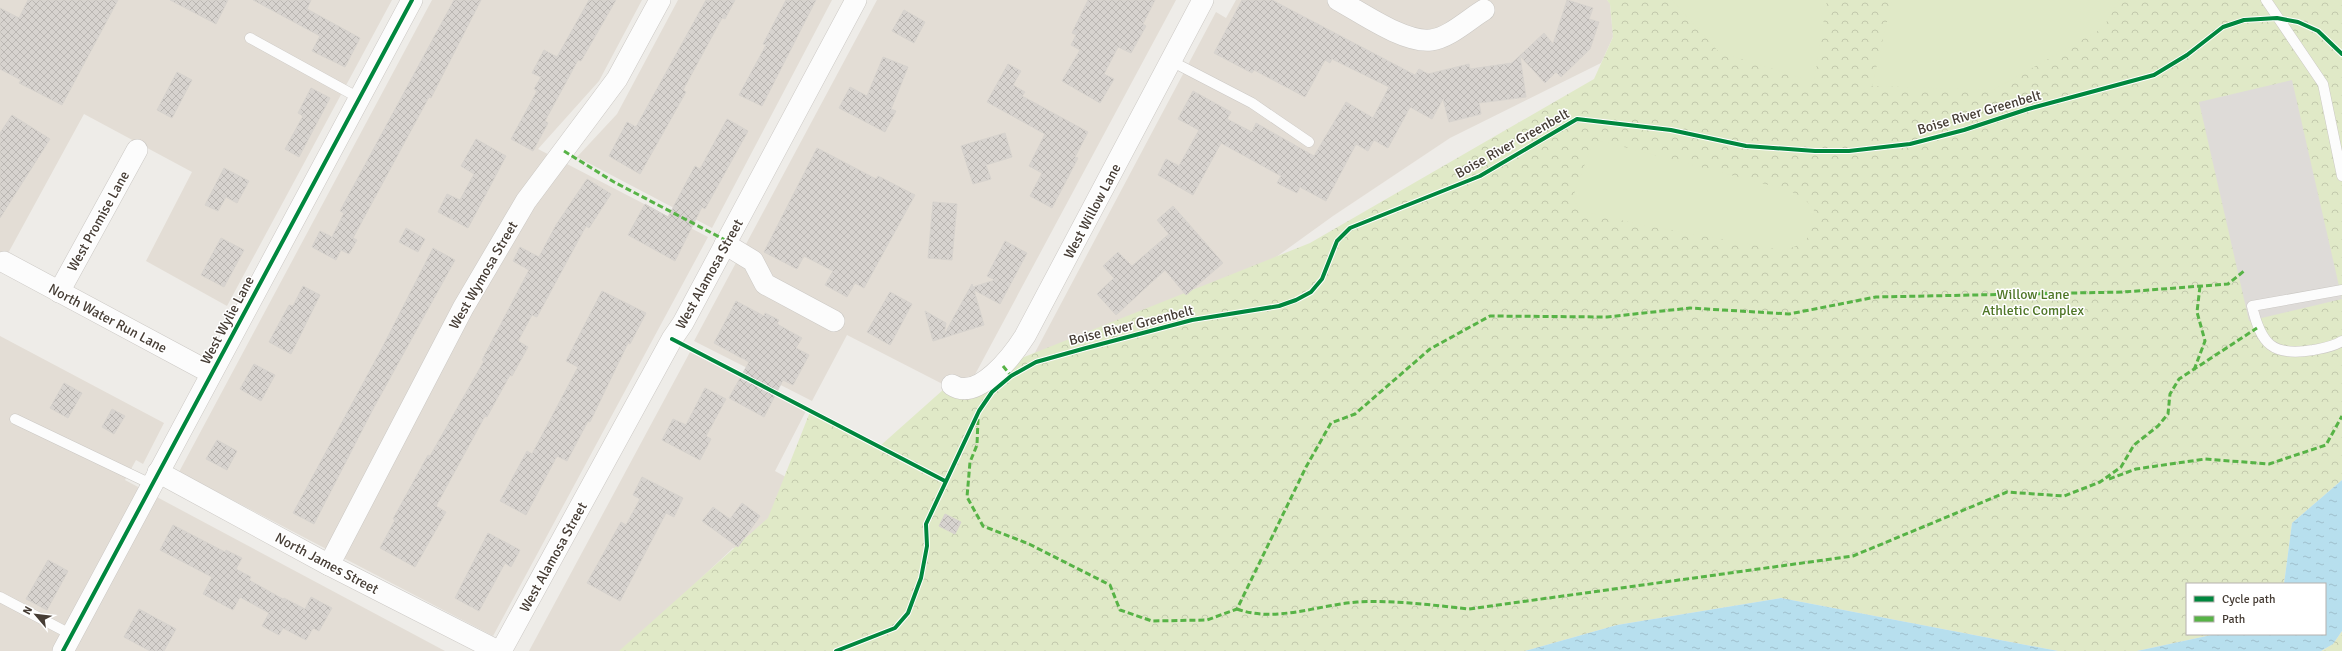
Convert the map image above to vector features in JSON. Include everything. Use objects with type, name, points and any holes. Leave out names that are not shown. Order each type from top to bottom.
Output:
[{"type":"street","name":"West Wylie Lane","points":[[67,643],[154,478],[412,0]]},
{"type":"street","name":"West Wymosa Street","points":[[329,565],[483,275],[526,201],[617,79],[660,0]]},
{"type":"street","name":"West Alamosa Street","points":[[501,651],[725,244],[856,0]]},
{"type":"street","name":"West Willow Lane","points":[[952,385],[958,389],[968,389],[996,373],[1013,354],[1029,329],[1204,0]]},
{"type":"street","points":[[1338,0],[1397,32],[1414,39],[1432,40],[1446,35],[1484,10]]},
{"type":"street","name":"West Promise Lane","points":[[59,292],[137,150]]},
{"type":"street","points":[[725,244],[753,261],[765,284],[834,322]]},
{"type":"street","name":"North Water Run Lane","points":[[4,262],[211,373]]},
{"type":"street","name":"North James Street","points":[[154,478],[498,651]]},
{"type":"lane","points":[[2266,0],[2323,84],[2342,176]]},
{"type":"lane","points":[[250,38],[360,98]]},
{"type":"lane","points":[[1171,61],[1252,103],[1309,142]]},
{"type":"lane","points":[[2342,290],[2252,306],[2257,328],[2270,346],[2293,353],[2335,346],[2342,341]]},
{"type":"lane","points":[[16,419],[154,478]]},
{"type":"lane","points":[[0,597],[67,643]]},
{"type":"shaded area","points":[[0,0],[392,0],[227,306],[146,261],[192,172],[84,114],[0,268]]},
{"type":"shaded area","points":[[432,0],[642,0],[599,81],[538,149],[708,237],[493,636],[179,472]]},
{"type":"shaded area","points":[[678,0],[832,0],[712,228],[577,157],[617,114]]},
{"type":"shaded area","points":[[877,0],[1176,0],[964,395],[847,335],[812,401],[694,341]]},
{"type":"shaded area","points":[[1236,0],[1607,0],[1610,3],[1613,37],[1601,63],[1450,138],[1333,216],[1254,273],[1022,377],[1216,12],[1226,18]]},
{"type":"shaded area","points":[[2292,80],[2342,299],[2249,321],[2199,102]]},
{"type":"shaded area","points":[[0,336],[164,423],[143,464],[136,460],[125,480],[445,651],[0,651]]},
{"type":"shaded area","points":[[690,352],[806,411],[775,471],[793,481],[751,557],[733,548],[624,651],[529,651]]},
{"type":"green space","name":"Willow Lane Athletic Complex","points":[[1607,0],[2342,0],[2342,480],[2292,523],[2284,583],[2186,583],[2186,635],[2211,635],[2137,651],[2058,651],[1781,598],[1617,625],[1525,651],[619,651],[768,518],[810,412],[880,446],[944,389],[1310,243],[1594,79],[1613,37],[1610,4]]},
{"type":"green space","points":[[1672,0],[1827,0],[1814,82],[1719,52]]},
{"type":"green space","points":[[1892,0],[2119,0],[2103,28],[1993,90],[1872,86]]},
{"type":"green space","points":[[1601,141],[1788,190],[1804,198],[1814,210],[1807,238],[1799,245],[1782,250],[1637,224],[1579,210],[1573,197],[1591,147]]},
{"type":"green space","points":[[2342,631],[2342,651],[2321,651],[2333,644]]},
{"type":"water","points":[[2342,480],[2342,631],[2333,644],[2321,651],[2137,651],[2211,635],[2326,635],[2326,583],[2284,583],[2292,523]]},
{"type":"water","points":[[1781,598],[2058,651],[1525,651],[1617,625]]},
{"type":"building","points":[[28,0],[118,0],[62,105],[19,83],[21,80],[0,69],[0,8],[19,18]]},
{"type":"building","points":[[170,0],[228,0],[216,24]]},
{"type":"building","points":[[253,0],[311,0],[307,9],[360,38],[345,67],[312,51],[320,36]]},
{"type":"building","points":[[454,0],[481,0],[431,98],[429,97],[353,238],[357,240],[349,254],[341,250],[336,260],[312,247],[320,231],[332,237],[344,213],[340,211]]},
{"type":"building","points":[[589,0],[616,0],[581,61],[578,60],[545,121],[548,123],[533,151],[511,139],[537,91],[534,89],[541,77],[532,73],[544,50],[557,57]]},
{"type":"building","points":[[706,0],[735,0],[725,19],[722,18],[683,90],[686,92],[640,174],[609,156],[627,122],[636,127]]},
{"type":"building","points":[[786,0],[816,0],[762,106],[739,95],[766,45],[763,44]]},
{"type":"building","points":[[1088,0],[1155,0],[1143,24],[1146,26],[1131,53],[1118,47],[1104,74],[1114,79],[1100,103],[1062,81],[1080,50],[1071,45],[1076,35],[1072,33]]},
{"type":"building","points":[[1242,0],[1272,0],[1415,75],[1419,69],[1428,74],[1469,64],[1470,69],[1512,63],[1544,33],[1553,44],[1567,0],[1593,8],[1589,19],[1599,22],[1590,49],[1561,77],[1556,72],[1545,83],[1520,56],[1526,97],[1479,103],[1481,114],[1449,122],[1443,99],[1432,119],[1410,107],[1388,148],[1374,140],[1368,151],[1356,144],[1326,201],[1300,187],[1297,193],[1277,183],[1281,176],[1221,143],[1193,195],[1158,175],[1166,159],[1179,166],[1199,130],[1178,119],[1193,91],[1231,112],[1227,119],[1252,132],[1256,123],[1314,156],[1346,102],[1373,118],[1389,87],[1332,59],[1330,63],[1325,60],[1305,97],[1254,70],[1252,73],[1214,53]]},
{"type":"building","points":[[904,10],[925,22],[914,43],[892,31]]},
{"type":"building","points":[[883,57],[908,67],[891,109],[896,111],[885,132],[839,108],[850,87],[867,96]]},
{"type":"building","points":[[1008,64],[1021,71],[1013,85],[1025,92],[1022,96],[1088,132],[1075,157],[1078,158],[1052,208],[1030,196],[1042,173],[1029,166],[1045,134],[987,102]]},
{"type":"building","points":[[177,72],[192,80],[172,118],[157,110]]},
{"type":"building","points":[[311,88],[330,98],[299,157],[285,149],[303,116],[298,113]]},
{"type":"building","points":[[12,115],[50,139],[0,218],[0,133]]},
{"type":"building","points":[[727,119],[748,131],[705,209],[702,207],[675,261],[628,235],[645,204],[668,217],[695,166],[700,169]]},
{"type":"building","points":[[1005,133],[1012,157],[986,165],[991,179],[973,184],[961,146]]},
{"type":"building","points":[[476,139],[506,156],[468,228],[438,212],[447,194],[460,200],[474,174],[461,166]]},
{"type":"building","points":[[817,148],[876,179],[878,176],[915,195],[864,288],[855,283],[847,297],[825,285],[833,271],[804,256],[797,269],[764,252]]},
{"type":"building","points":[[224,168],[249,181],[237,203],[226,197],[218,211],[205,205]]},
{"type":"building","points":[[587,179],[611,194],[589,228],[586,226],[537,317],[532,315],[518,341],[528,347],[512,376],[510,375],[487,417],[485,416],[436,506],[446,512],[415,567],[380,548],[395,520],[393,519],[428,455],[430,456],[484,361],[482,360],[529,270],[513,261],[520,247],[539,257],[556,225]]},
{"type":"building","points":[[933,202],[957,204],[952,260],[928,258]]},
{"type":"building","points":[[1173,206],[1223,263],[1186,295],[1165,270],[1116,315],[1097,294],[1114,278],[1103,266],[1118,252],[1132,266],[1169,234],[1157,220]]},
{"type":"building","points":[[406,228],[425,239],[418,252],[399,242]]},
{"type":"building","points":[[221,238],[244,250],[224,287],[201,275]]},
{"type":"building","points":[[1005,241],[1027,253],[1000,304],[974,290],[984,325],[933,341],[925,311],[946,323],[944,335],[972,284],[973,287],[995,280],[987,276]]},
{"type":"building","points":[[433,248],[455,260],[373,409],[314,524],[293,513],[382,348]]},
{"type":"building","points":[[303,286],[320,295],[291,354],[269,342],[289,305],[293,306]]},
{"type":"building","points":[[602,291],[646,313],[630,344],[628,343],[590,422],[588,421],[567,461],[557,456],[526,515],[500,501],[527,451],[532,454],[578,367],[566,361]]},
{"type":"building","points":[[890,292],[912,304],[890,345],[867,332]]},
{"type":"building","points":[[736,301],[764,316],[765,313],[779,320],[777,324],[802,338],[796,348],[809,355],[793,385],[783,380],[764,417],[729,398],[749,362],[714,343]]},
{"type":"building","points":[[254,364],[275,375],[261,401],[240,389]]},
{"type":"building","points":[[64,383],[82,393],[68,418],[50,408]]},
{"type":"building","points":[[705,388],[726,399],[706,436],[711,439],[700,460],[662,440],[673,419],[686,425]]},
{"type":"building","points":[[112,409],[125,416],[114,434],[102,427]]},
{"type":"building","points":[[217,440],[237,451],[227,470],[206,459]]},
{"type":"building","points":[[642,477],[683,498],[674,517],[666,513],[620,601],[587,583],[621,522],[626,525],[640,499],[633,495]]},
{"type":"building","points":[[742,503],[760,516],[738,547],[702,521],[713,507],[730,519]]},
{"type":"building","points":[[945,514],[961,522],[955,534],[939,526]]},
{"type":"building","points":[[173,525],[225,552],[226,550],[242,558],[236,569],[251,577],[249,580],[283,599],[284,598],[305,609],[311,597],[332,608],[319,631],[313,628],[306,640],[283,628],[279,635],[262,626],[269,613],[240,597],[233,610],[203,594],[212,577],[160,550]]},
{"type":"building","points":[[488,533],[520,550],[511,567],[505,563],[479,611],[455,598]]},
{"type":"building","points":[[48,560],[68,571],[47,610],[26,599]]},
{"type":"building","points":[[139,609],[176,629],[164,651],[150,651],[124,637]]},
{"type":"marked path","points":[[564,151],[614,182],[727,241]]},
{"type":"marked path","points":[[978,419],[977,445],[970,462],[967,497],[983,526],[1029,544],[1110,585],[1120,610],[1152,621],[1207,620],[1237,609],[1306,467],[1331,423],[1355,414],[1430,349],[1490,316],[1607,317],[1690,308],[1789,314],[1876,297],[2123,292],[2228,284],[2244,271]]},
{"type":"marked path","points":[[2194,370],[2205,341],[2197,312],[2200,286]]},
{"type":"marked path","points":[[1237,609],[1251,613],[1281,614],[1357,602],[1413,603],[1469,609],[1853,556],[2007,492],[2064,496],[2100,482],[2121,467],[2134,445],[2158,426],[2168,414],[2170,394],[2179,379],[2257,328]]},
{"type":"marked path","points":[[1003,366],[1011,376]]},
{"type":"marked path","points":[[2109,479],[2136,469],[2205,459],[2269,464],[2326,445],[2342,416]]},
{"type":"cycle path","points":[[63,651],[412,0]]},
{"type":"cycle path","name":"Boise River Greenbelt","points":[[836,651],[895,628],[908,613],[921,578],[927,546],[926,524],[979,411],[992,392],[1011,376],[1036,362],[1086,348],[1192,320],[1279,306],[1296,300],[1311,292],[1322,279],[1337,241],[1350,228],[1480,176],[1577,119],[1671,130],[1746,146],[1815,151],[1849,151],[1910,144],[1964,130],[2028,109],[2154,75],[2187,55],[2223,27],[2244,20],[2277,18],[2298,22],[2318,31],[2342,54]]},
{"type":"cycle path","points":[[672,339],[945,481]]}]
